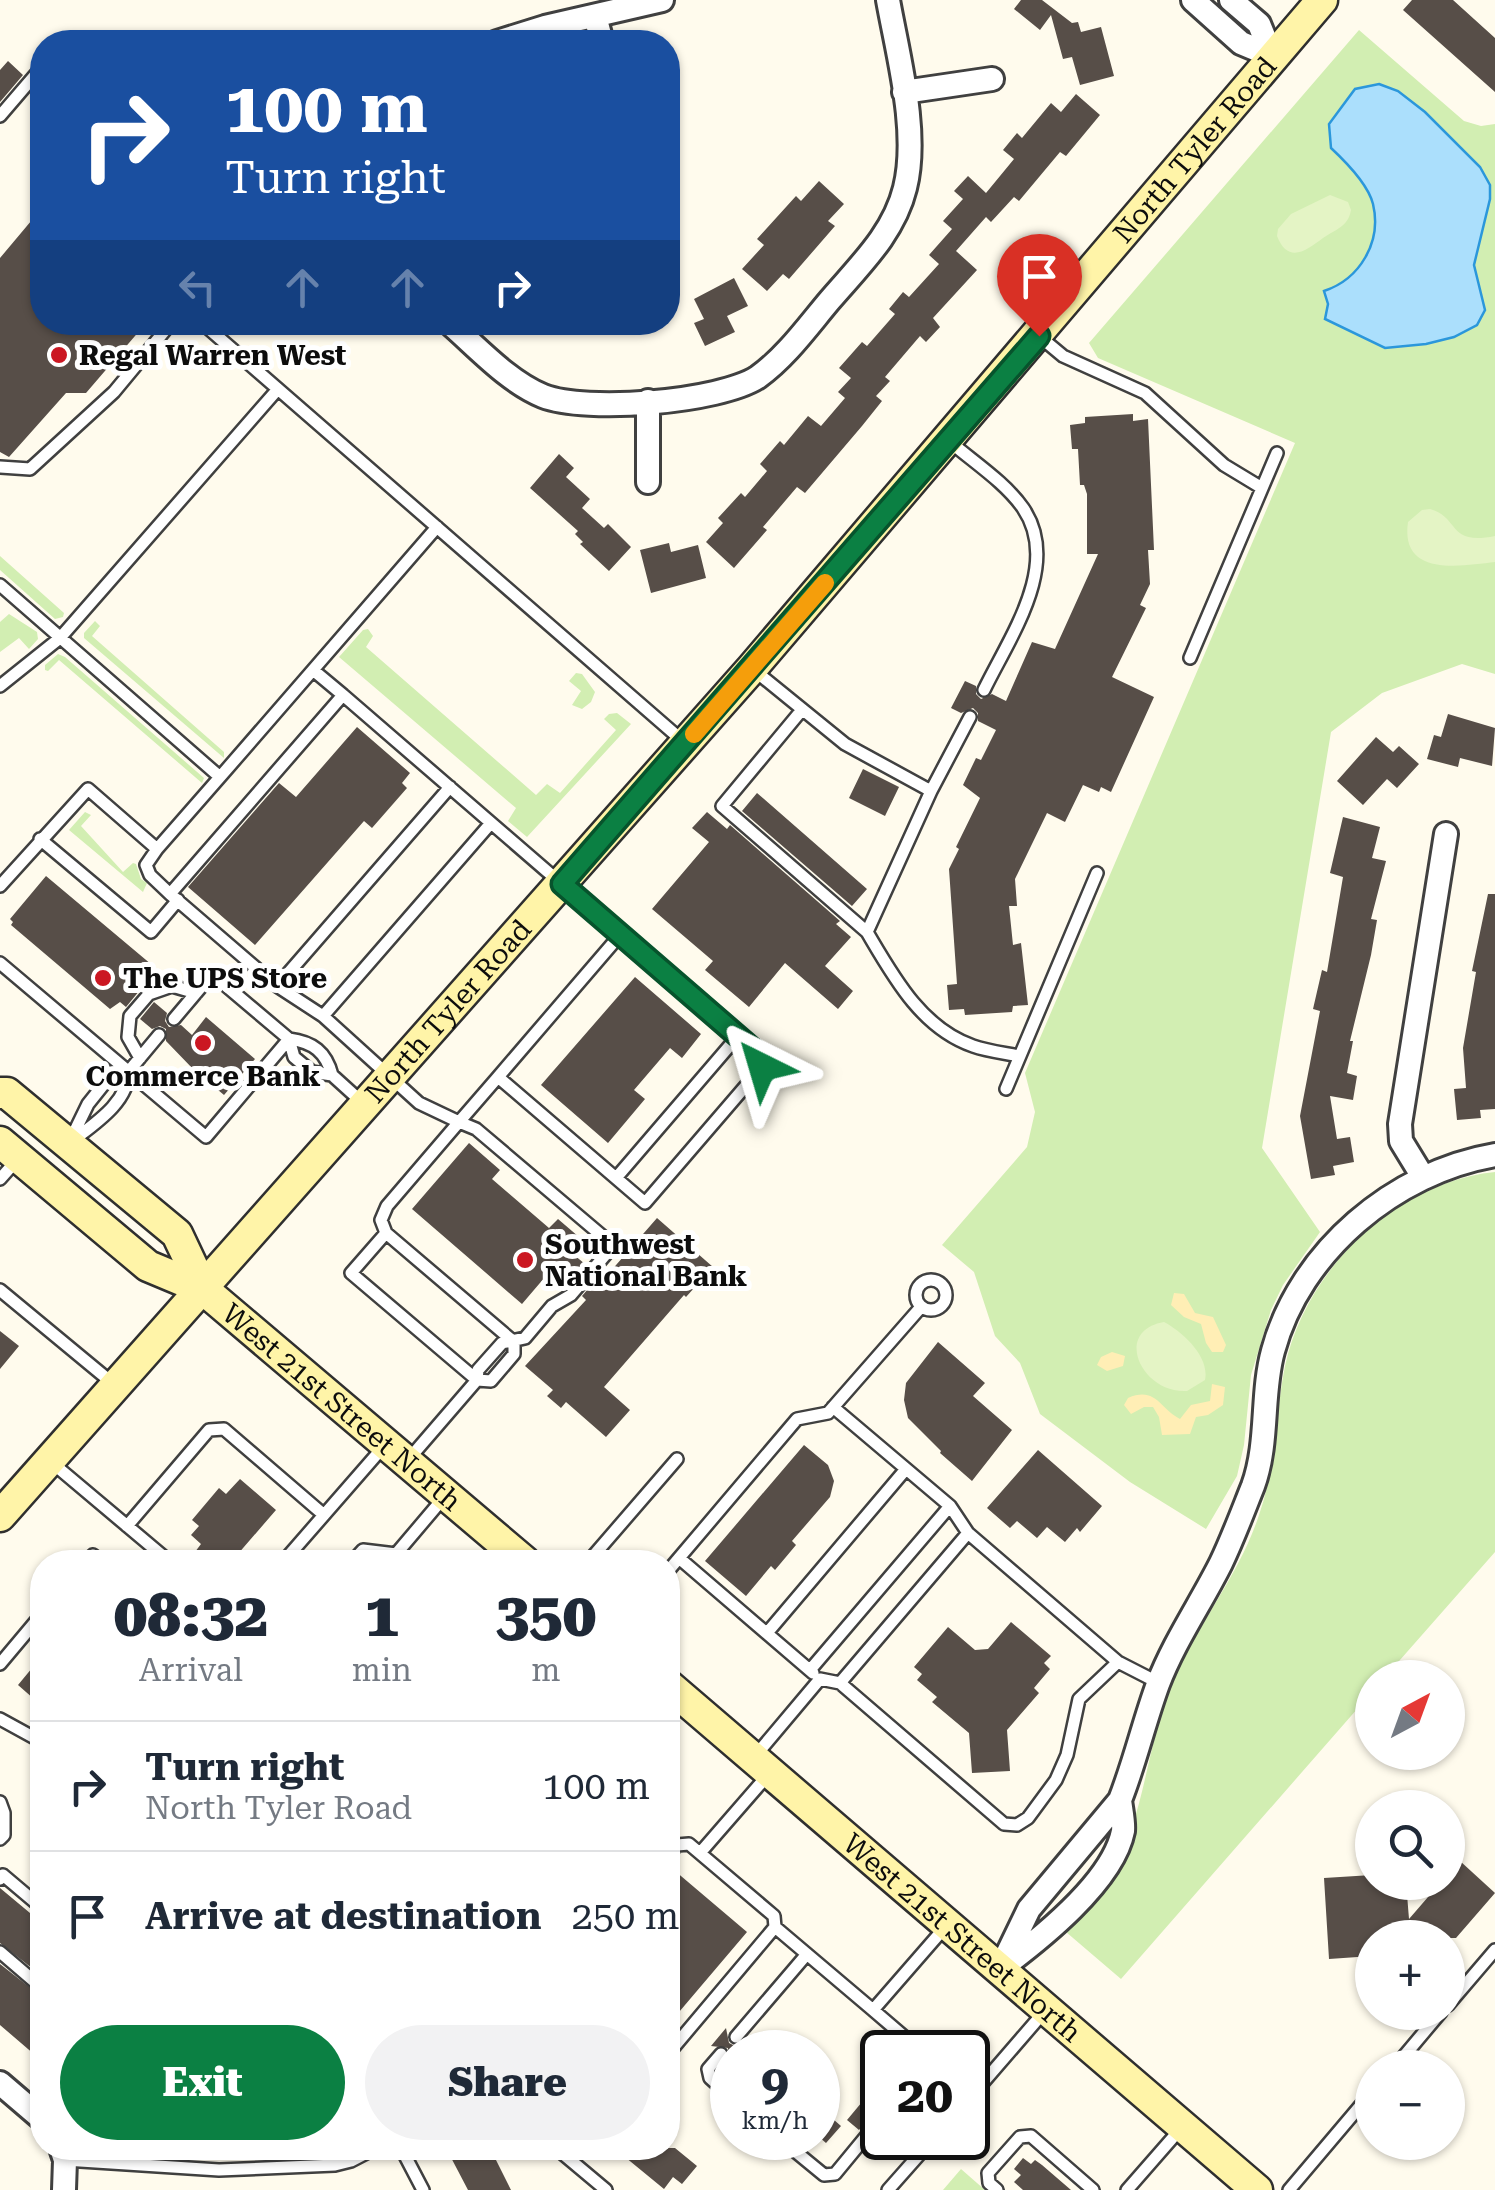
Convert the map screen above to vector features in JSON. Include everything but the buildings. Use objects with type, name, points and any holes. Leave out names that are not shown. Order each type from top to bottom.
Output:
[{"type":"main road","name":"North Tyler Road","points":[[0,1516],[686,744],[1039,336],[1322,0]]},
{"type":"main road","name":"West 21st Street North","points":[[0,1093],[7,1093],[177,1234],[204,1289]]},
{"type":"main road","name":"West 21st Street North","points":[[6,1159],[148,1266],[204,1289],[508,1550]]},
{"type":"main road","name":"West 21st Street North","points":[[680,1695],[1256,2190]]},
{"type":"street","points":[[543,30],[662,0]]},
{"type":"street","points":[[463,335],[520,384],[541,395],[585,404],[704,396],[736,388],[758,376],[803,332],[885,235],[896,214],[908,168],[904,92],[888,0]]},
{"type":"street","points":[[1193,0],[1241,42],[1272,56]]},
{"type":"street","points":[[1231,0],[1259,24],[1272,56]]},
{"type":"street","points":[[595,16],[599,30]]},
{"type":"street","points":[[904,92],[992,79]]},
{"type":"street","points":[[648,401],[648,482]]},
{"type":"street","points":[[1423,1177],[1402,1140],[1400,1124],[1446,834]]},
{"type":"street","points":[[1000,1969],[1029,1909],[1120,1800],[1159,1683],[1222,1561],[1254,1484],[1262,1450],[1272,1353],[1285,1317],[1305,1282],[1368,1211],[1423,1177],[1462,1161],[1495,1155]]},
{"type":"street","points":[[1000,1969],[1052,1931],[1093,1884],[1123,1831],[1120,1800]]},
{"type":"street","points":[[0,2083],[30,2109]]},
{"type":"street","points":[[63,2160],[64,2190]]},
{"type":"lane","points":[[0,116],[30,80]]},
{"type":"lane","points":[[0,467],[30,469],[114,392],[161,335]]},
{"type":"lane","points":[[216,335],[686,744]]},
{"type":"lane","points":[[1039,336],[1064,356],[1145,393],[1224,465],[1262,488]]},
{"type":"lane","points":[[0,686],[60,638],[278,389]]},
{"type":"lane","points":[[948,440],[1023,508],[1035,536],[1037,565],[1028,599],[984,690]]},
{"type":"lane","points":[[1190,658],[1277,453]]},
{"type":"lane","points":[[293,1550],[324,1515],[477,1380],[478,1370],[502,1343],[525,1338],[552,1306],[571,1296],[607,1253],[606,1240],[476,1129],[419,1103],[323,1016],[277,986],[174,897],[150,876],[146,865],[437,527]]},
{"type":"lane","points":[[0,585],[220,777]]},
{"type":"lane","points":[[0,606],[11,594]]},
{"type":"lane","points":[[752,668],[844,744],[931,791]]},
{"type":"lane","points":[[313,670],[762,1057],[762,1067],[645,1203],[498,1077]]},
{"type":"lane","points":[[40,839],[150,932],[174,897],[343,695]]},
{"type":"lane","points":[[801,711],[722,806],[867,932],[906,996],[950,1035],[973,1046],[1020,1056]]},
{"type":"lane","points":[[867,932],[931,791],[970,718]]},
{"type":"lane","points":[[277,986],[450,787]]},
{"type":"lane","points":[[0,886],[88,790],[157,850]]},
{"type":"lane","points":[[323,1016],[491,823]]},
{"type":"lane","points":[[1006,1089],[1097,873]]},
{"type":"lane","points":[[514,1342],[386,1233],[381,1220],[387,1206],[620,934]]},
{"type":"lane","points":[[0,963],[206,1137],[290,1039]]},
{"type":"lane","points":[[174,1019],[212,974],[290,1039],[307,1041],[328,1058],[332,1075]]},
{"type":"lane","points":[[140,1058],[128,1037],[130,1016],[139,1005],[149,994],[172,986],[196,993]]},
{"type":"lane","points":[[68,1144],[104,1116],[128,1087],[129,1072],[160,1036]]},
{"type":"lane","points":[[616,1178],[738,1036]]},
{"type":"lane","points":[[290,1039],[294,1057],[312,1072],[332,1075],[367,1106]]},
{"type":"lane","points":[[68,1144],[88,1104],[112,1074],[129,1072]]},
{"type":"lane","points":[[386,1233],[352,1272],[477,1380]]},
{"type":"lane","points":[[0,1290],[116,1386]]},
{"type":"lane","points":[[680,1557],[797,1419],[828,1413],[920,1307]]},
{"type":"lane","points":[[833,1407],[950,1506],[968,1533],[1118,1662],[1159,1683]]},
{"type":"lane","points":[[127,1526],[209,1430],[224,1429],[324,1515]]},
{"type":"lane","points":[[598,1550],[677,1459]]},
{"type":"lane","points":[[50,1461],[156,1550]]},
{"type":"lane","points":[[767,1632],[906,1469]]},
{"type":"lane","points":[[404,1550],[446,1495]]},
{"type":"lane","points":[[700,1853],[761,1765],[815,1674],[950,1506]]},
{"type":"lane","points":[[840,1683],[968,1533]]},
{"type":"lane","points":[[680,1559],[815,1674],[840,1683],[1004,1824],[1017,1825],[1028,1818],[1056,1780],[1067,1756],[1079,1699],[1118,1662]]},
{"type":"lane","points":[[0,1664],[30,1628]]},
{"type":"lane","points":[[0,1719],[30,1735]]},
{"type":"lane","points":[[0,1802],[4,1834],[0,1840]]},
{"type":"lane","points":[[680,1845],[690,1844],[774,1916],[775,1927],[896,2030]]},
{"type":"lane","points":[[0,1878],[3,1875],[30,1898]]},
{"type":"lane","points":[[873,2010],[948,1924]]},
{"type":"lane","points":[[680,2040],[775,1927]]},
{"type":"lane","points":[[1465,1985],[1495,1950]]},
{"type":"lane","points":[[0,1952],[30,1978]]},
{"type":"lane","points":[[742,2030],[807,1954]]},
{"type":"lane","points":[[990,2074],[1046,2009]]},
{"type":"lane","points":[[1409,2050],[1426,2030]]},
{"type":"lane","points":[[1289,2190],[1355,2112]]},
{"type":"lane","points":[[1127,2190],[1182,2126]]},
{"type":"lane","points":[[997,2190],[989,2183],[988,2172],[1020,2137],[1030,2136],[1094,2190]]},
{"type":"lane","points":[[806,2160],[824,2175],[835,2174],[860,2144]]},
{"type":"lane","points":[[122,2160],[219,2170],[335,2165],[355,2160]]},
{"type":"lane","points":[[407,2160],[423,2190]]},
{"type":"lane","points":[[570,2160],[606,2190]]},
{"type":"lane","points":[[888,2190],[915,2160]]},
{"type":"green space","points":[[1359,30],[1464,121],[1481,126],[1495,124],[1495,674],[1462,664],[1382,693],[1331,732],[1262,1148],[1320,1232],[1283,1285],[1271,1310],[1251,1375],[1237,1476],[1206,1529],[1130,1482],[1040,1414],[1020,1363],[995,1336],[974,1272],[942,1245],[1027,1147],[1035,1112],[1025,1073],[1295,443],[1098,358],[1089,343]]},
{"type":"green space","points":[[1330,195],[1348,202],[1351,210],[1347,220],[1304,250],[1286,250],[1277,236],[1278,229],[1291,214]]},
{"type":"green space","points":[[1430,509],[1446,518],[1461,534],[1495,536],[1495,562],[1450,566],[1423,560],[1413,552],[1408,522],[1422,510]]},
{"type":"green space","points":[[0,556],[64,613],[63,617],[55,619],[0,570]]},
{"type":"green space","points":[[9,614],[37,632],[38,639],[29,649],[19,638],[0,652],[0,622]]},
{"type":"green space","points":[[95,621],[100,626],[92,636],[224,752],[224,758],[84,638]]},
{"type":"green space","points":[[368,629],[373,636],[366,647],[536,795],[547,784],[560,793],[616,730],[604,719],[609,714],[617,713],[631,724],[527,837],[508,821],[516,808],[339,657]]},
{"type":"green space","points":[[58,654],[204,778],[202,783],[59,660],[45,670],[45,665]]},
{"type":"green space","points":[[576,673],[582,674],[595,692],[582,709],[572,705],[581,691],[569,681]]},
{"type":"green space","points":[[85,812],[91,815],[81,826],[123,872],[136,864],[141,879],[147,883],[143,892],[69,830]]},
{"type":"green space","points":[[1495,1172],[1495,1552],[1400,1660],[1355,1660],[1355,1711],[1121,1979],[1066,1932],[1103,1884],[1126,1844],[1167,1695],[1251,1536],[1269,1478],[1285,1366],[1296,1330],[1313,1296],[1361,1236],[1423,1193],[1458,1179]]},
{"type":"green space","points":[[1164,1322],[1187,1339],[1203,1363],[1205,1380],[1187,1391],[1157,1383],[1139,1361],[1139,1337],[1148,1328]]},
{"type":"green space","points":[[961,2169],[985,2190],[943,2190]]},
{"type":"sand","points":[[1174,1293],[1184,1294],[1195,1313],[1213,1317],[1226,1345],[1223,1352],[1212,1352],[1201,1324],[1184,1317],[1171,1305]]},
{"type":"sand","points":[[1112,1352],[1125,1356],[1123,1366],[1107,1371],[1097,1365],[1101,1357]]},
{"type":"sand","points":[[1212,1384],[1225,1387],[1223,1405],[1208,1415],[1196,1417],[1190,1434],[1162,1435],[1153,1407],[1131,1414],[1124,1405],[1128,1398],[1145,1395],[1180,1419],[1191,1405],[1210,1401]]},
{"type":"water","points":[[1379,84],[1398,91],[1425,112],[1480,167],[1490,185],[1474,265],[1485,310],[1477,325],[1454,337],[1426,344],[1385,348],[1325,319],[1328,304],[1324,291],[1358,268],[1371,245],[1375,218],[1366,189],[1331,148],[1329,124],[1355,89]]},
{"type":"slow traffic","points":[[694,734],[825,583]]},
{"type":"place","name":"Regal Warren West","points":[[59,355]]},
{"type":"place","name":"The UPS Store","points":[[103,978]]},
{"type":"place","name":"Commerce Bank","points":[[203,1043]]},
{"type":"place","name":"Southwest National Bank","points":[[525,1260]]},
{"type":"route","points":[[762,1067],[762,1057],[562,884],[1039,336]]}]
